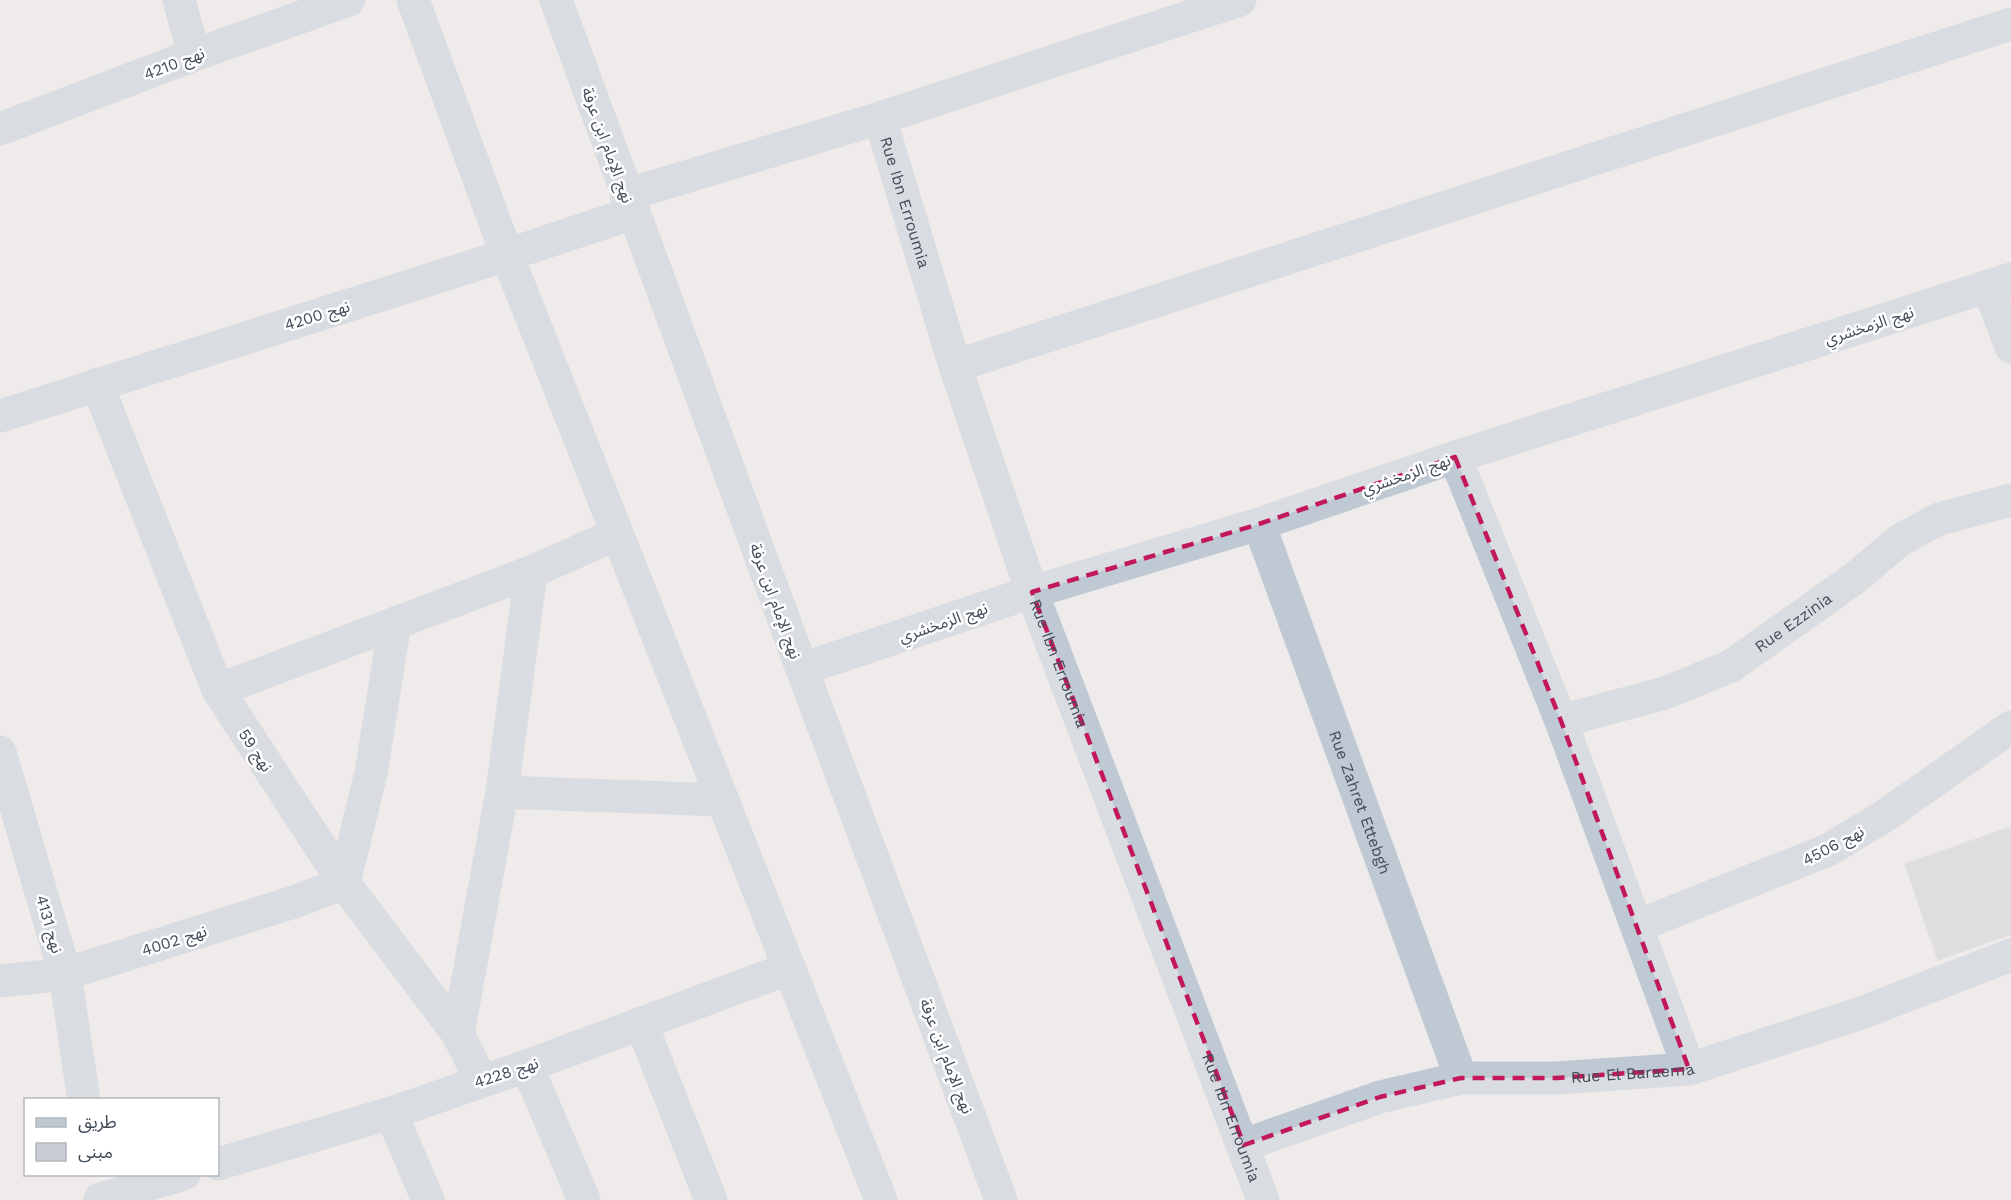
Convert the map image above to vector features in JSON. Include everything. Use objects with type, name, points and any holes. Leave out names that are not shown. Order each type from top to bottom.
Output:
[{"type":"street","points":[[179,0],[194,55]]},
{"type":"street","name":"نهج 4210","points":[[2,122],[349,0]]},
{"type":"street","points":[[413,0],[507,255],[881,1200]]},
{"type":"street","name":"نهج الإمام ابن عرفة","points":[[556,0],[802,669],[1001,1200]]},
{"type":"street","name":"نهج 4200","points":[[0,416],[507,255],[630,204],[880,118],[1240,0]]},
{"type":"street","points":[[955,366],[2011,24]]},
{"type":"street","name":"Rue Ibn Erroumia","points":[[880,118],[955,366],[1032,592],[1263,1200]]},
{"type":"street","points":[[2000,282],[2011,347]]},
{"type":"street","name":"نهج الزمخشري","points":[[802,669],[1032,592],[1259,524],[1455,457],[2000,282]]},
{"type":"street","name":"نهج 59","points":[[97,384],[218,690],[344,883],[458,1034],[481,1080]]},
{"type":"street","points":[[1455,457],[1561,721],[1689,1069]]},
{"type":"street","name":"Rue Ezzinia","points":[[1561,721],[1665,693],[1731,666],[1855,578],[1900,540],[1939,519],[2011,500]]},
{"type":"street","name":"Rue Zahret Ettebgh","points":[[1259,524],[1461,1078]]},
{"type":"street","points":[[218,690],[531,572],[617,534]]},
{"type":"street","points":[[458,1034],[502,792],[531,572]]},
{"type":"street","points":[[344,883],[370,773],[395,623]]},
{"type":"street","name":"نهج 4506","points":[[1636,926],[1783,870],[1828,850],[1883,817],[2011,727]]},
{"type":"street","name":"نهج 4131","points":[[0,752],[65,974],[84,1098]]},
{"type":"street","points":[[502,792],[723,800]]},
{"type":"street","name":"نهج 4002","points":[[0,981],[65,974],[294,902],[344,883]]},
{"type":"street","name":"Rue El Baraema","points":[[1244,1145],[1380,1097],[1461,1078],[1556,1078],[1689,1069],[1864,1012],[2011,955]]},
{"type":"street","name":"نهج 4228","points":[[219,1164],[391,1113],[527,1066],[790,968]]},
{"type":"street","points":[[641,1023],[711,1200]]},
{"type":"street","points":[[527,1066],[584,1200]]},
{"type":"street","points":[[391,1113],[428,1200]]},
{"type":"street","points":[[96,1176],[100,1200],[178,1176]]},
{"type":"highlighted area","points":[[1455,457],[1561,721],[1689,1069],[1556,1078],[1461,1078],[1380,1097],[1244,1145],[1032,592],[1259,524]]},
{"type":"building","points":[[2011,827],[2011,934],[1938,960],[1905,864]]}]
